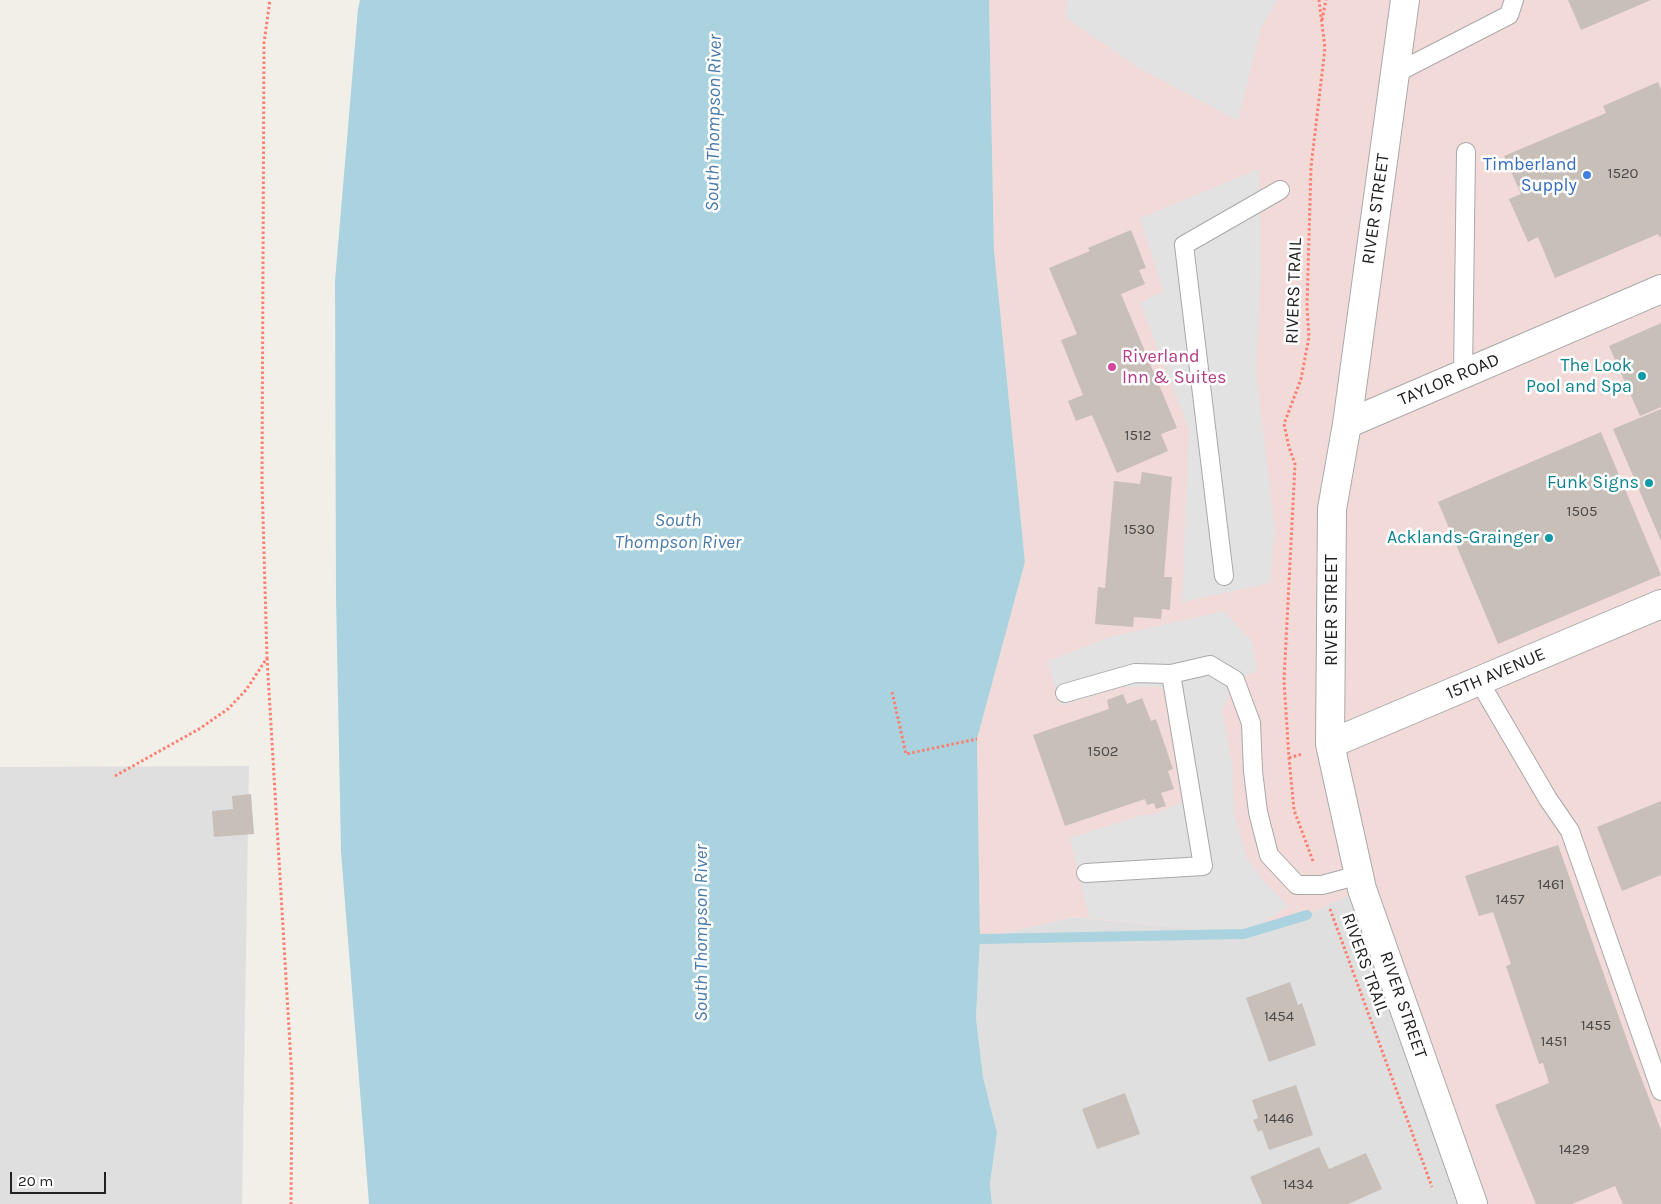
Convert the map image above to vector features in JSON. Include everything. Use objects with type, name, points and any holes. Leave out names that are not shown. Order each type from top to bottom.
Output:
[{"type":"street","name":"RIVER STREET","points":[[1405,0],[1347,424],[1332,509],[1330,744],[1362,889],[1472,1204]]},
{"type":"street","name":"TAYLOR ROAD","points":[[1347,424],[1661,288]]},
{"type":"street","name":"15TH AVENUE","points":[[1330,744],[1661,604]]},
{"type":"lane","points":[[1396,73],[1510,16],[1514,0]]},
{"type":"lane","points":[[1463,374],[1466,152]]},
{"type":"lane","points":[[1224,576],[1184,245],[1280,190]]},
{"type":"lane","points":[[1065,693],[1135,673],[1171,674],[1210,665],[1235,680],[1251,723],[1253,771],[1258,812],[1269,855],[1297,885],[1322,884],[1359,875]]},
{"type":"lane","points":[[1086,873],[1203,866],[1171,674]]},
{"type":"lane","points":[[1479,681],[1548,799],[1570,831],[1661,1091]]},
{"type":"path","points":[[270,0],[264,53],[262,482],[267,658],[292,1079],[291,1204]]},
{"type":"path","name":"RIVERS TRAIL","points":[[1318,0],[1324,48],[1311,167],[1307,307],[1309,337],[1301,379],[1284,424],[1295,464],[1284,681],[1294,810],[1435,1195]]},
{"type":"path","points":[[1321,23],[1326,0]]},
{"type":"path","points":[[115,776],[199,729],[228,709],[246,690],[267,658]]},
{"type":"path","points":[[892,692],[906,754],[977,739]]},
{"type":"shaded area","points":[[989,0],[1661,0],[1661,1204],[1473,1204],[1362,889],[1307,915],[1245,934],[1073,917],[980,939],[977,739],[1025,562],[994,250]]},
{"type":"shaded area","points":[[1067,0],[1277,0],[1261,28],[1238,121],[1139,68],[1066,18]]},
{"type":"shaded area","points":[[1259,169],[1261,267],[1256,372],[1275,530],[1270,583],[1182,602],[1189,429],[1140,303],[1163,291],[1140,218]]},
{"type":"shaded area","points":[[1224,611],[1252,641],[1257,671],[1235,680],[1222,710],[1233,770],[1234,813],[1247,858],[1264,881],[1289,906],[1244,934],[1089,918],[1070,838],[1139,816],[1155,814],[1182,802],[1170,714],[1162,687],[1121,687],[1060,706],[1048,661],[1109,637]]},
{"type":"shaded area","points":[[249,766],[242,1204],[0,1204],[0,767]]},
{"type":"shaded area","points":[[1362,889],[1473,1204],[992,1204],[990,1184],[997,1133],[983,1077],[976,1018],[980,939],[1073,917],[1244,934],[1306,915]]},
{"type":"water","name":"South Thompson River","points":[[360,0],[989,0],[994,250],[1025,562],[977,739],[980,939],[976,1018],[983,1077],[997,1133],[990,1184],[992,1204],[369,1204],[341,852],[336,597],[335,281]]},
{"type":"building","points":[[1568,0],[1651,0],[1581,30]]},
{"type":"building","name":"Timberland Supply","points":[[1658,82],[1661,90],[1661,236],[1659,237],[1658,234],[1555,278],[1538,237],[1528,242],[1509,199],[1521,194],[1504,156],[1606,113],[1603,106]]},
{"type":"building","name":"Riverland Inn & Suites","points":[[1131,230],[1146,268],[1139,270],[1145,284],[1121,294],[1177,428],[1161,434],[1168,451],[1117,473],[1092,415],[1076,421],[1068,401],[1083,395],[1061,340],[1077,334],[1049,268],[1090,251],[1088,248]]},
{"type":"building","name":"The Look Pool and Spa","points":[[1661,323],[1661,407],[1640,416],[1609,346]]},
{"type":"building","name":"Funk Signs","points":[[1661,409],[1661,541],[1613,429]]},
{"type":"building","name":"Acklands-Grainger","points":[[1601,432],[1661,575],[1498,644],[1438,502]]},
{"type":"building","points":[[1142,472],[1172,477],[1164,577],[1172,577],[1170,610],[1162,609],[1161,619],[1134,617],[1133,627],[1095,624],[1098,587],[1105,588],[1114,481],[1140,484]]},
{"type":"building","points":[[1123,694],[1127,704],[1142,698],[1151,721],[1156,719],[1173,769],[1168,771],[1174,789],[1161,793],[1166,806],[1156,809],[1154,803],[1147,805],[1145,799],[1065,826],[1033,735],[1109,709],[1107,700]]},
{"type":"building","points":[[251,794],[254,834],[214,837],[212,811],[233,809],[232,796]]},
{"type":"building","points":[[1661,801],[1661,875],[1622,891],[1597,827]]},
{"type":"building","points":[[1558,845],[1661,1130],[1661,1204],[1623,1204],[1615,1186],[1572,1204],[1536,1204],[1495,1105],[1549,1083],[1543,1063],[1539,1064],[1506,966],[1511,964],[1493,912],[1479,916],[1465,876]]},
{"type":"building","points":[[1290,982],[1298,1005],[1302,1003],[1316,1045],[1269,1062],[1246,998]]},
{"type":"building","points":[[1296,1085],[1313,1135],[1269,1150],[1262,1130],[1258,1132],[1253,1120],[1258,1118],[1252,1100]]},
{"type":"building","points":[[1125,1093],[1140,1134],[1097,1149],[1082,1109]]},
{"type":"building","points":[[1319,1147],[1329,1169],[1366,1153],[1382,1189],[1348,1204],[1262,1204],[1250,1177]]},
{"type":"waterway","points":[[980,939],[1244,934],[1307,915]]},
{"type":"place","name":"Timberland Supply","points":[[1587,175]]},
{"type":"place","name":"Riverland Inn & Suites","points":[[1112,367]]},
{"type":"place","name":"The Look Pool and Spa","points":[[1642,376]]},
{"type":"place","name":"Funk Signs","points":[[1649,483]]},
{"type":"place","name":"Acklands-Grainger","points":[[1549,538]]}]
